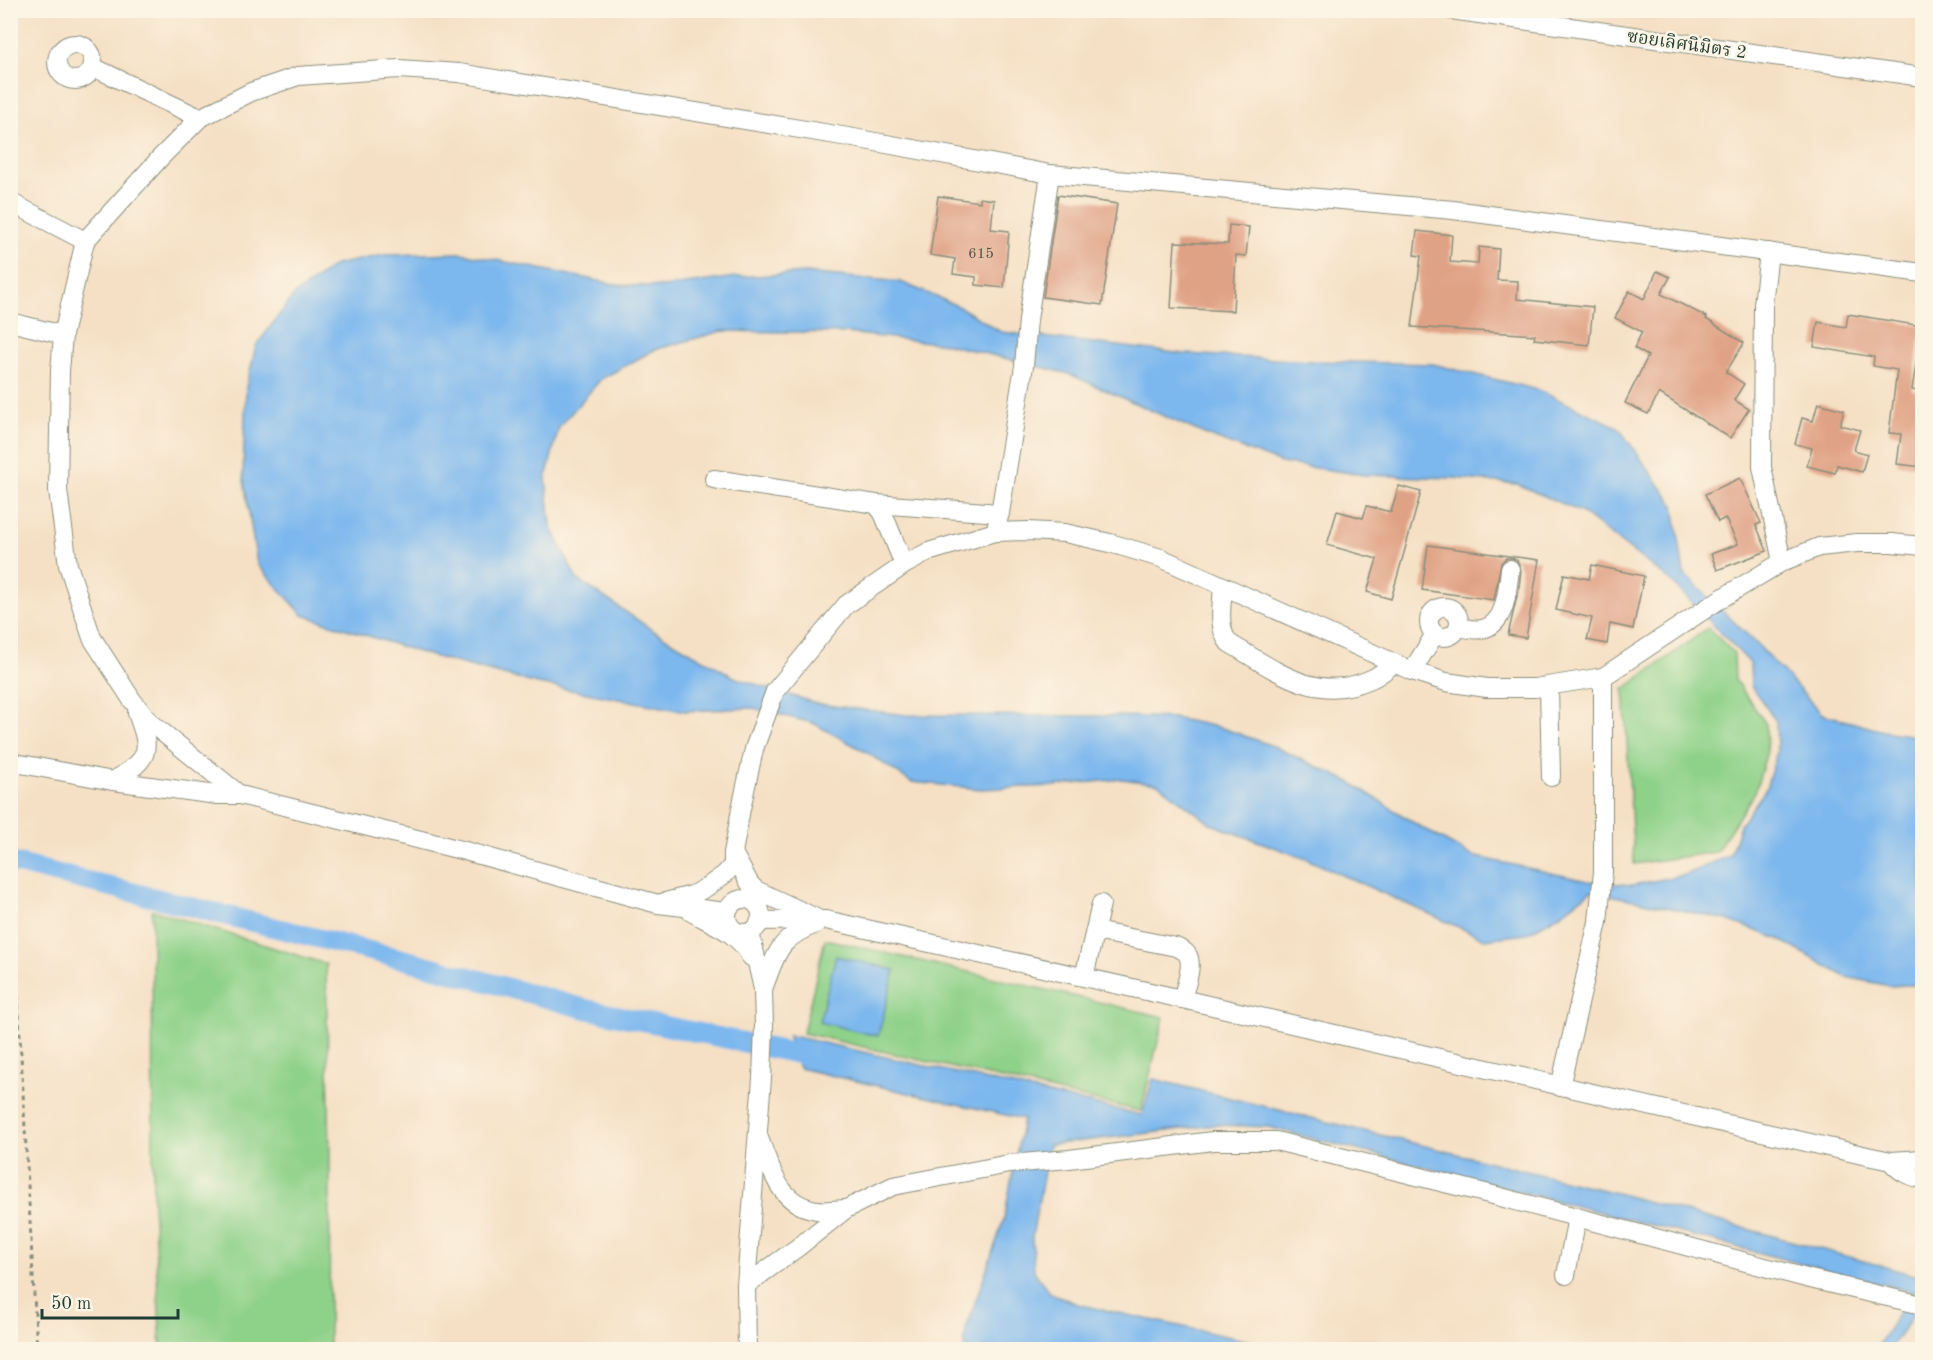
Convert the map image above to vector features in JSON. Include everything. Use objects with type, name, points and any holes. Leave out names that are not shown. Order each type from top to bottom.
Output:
[{"type":"street","name":"ซอยเลิศนิมิตร 2","points":[[1451,10],[1923,77]]},
{"type":"street","points":[[93,67],[200,118]]},
{"type":"street","points":[[240,795],[151,723],[132,700],[92,638],[68,565],[58,490],[60,371],[63,335],[86,241],[161,157],[200,118],[251,93],[298,76],[399,69],[459,73],[848,137],[1050,174],[1442,209],[1923,273]]},
{"type":"street","points":[[995,532],[1024,366],[1028,320],[1050,174]]},
{"type":"street","points":[[10,202],[86,241]]},
{"type":"street","points":[[1769,252],[1763,305],[1762,467],[1782,562]]},
{"type":"street","points":[[10,322],[63,335]]},
{"type":"street","points":[[714,479],[876,504],[1000,513]]},
{"type":"street","points":[[876,504],[883,513],[903,565]]},
{"type":"street","points":[[824,920],[755,926],[737,931],[730,927],[727,920],[731,907],[733,859],[754,749],[771,701],[781,684],[846,605],[903,565],[928,552],[995,532],[1065,533],[1110,543],[1161,558],[1412,671],[1446,682],[1487,688],[1549,687],[1603,677],[1722,598],[1782,562],[1819,547],[1857,543],[1923,546]]},
{"type":"street","points":[[1459,627],[1483,629],[1492,626],[1500,616],[1504,604],[1510,569]]},
{"type":"street","points":[[1223,586],[1221,627],[1229,643],[1296,682],[1323,688],[1352,686],[1373,679],[1394,663]]},
{"type":"street","points":[[1441,607],[1456,612],[1459,627],[1454,634],[1447,637],[1439,637],[1435,634],[1429,625],[1434,611],[1441,607]]},
{"type":"street","points":[[1412,671],[1435,634]]},
{"type":"street","points":[[1560,1087],[1598,922],[1603,872],[1603,677]]},
{"type":"street","points":[[1549,687],[1551,777]]},
{"type":"street","points":[[113,781],[133,768],[146,752],[147,739],[132,700]]},
{"type":"street","points":[[10,762],[113,781],[217,795],[240,795],[465,851],[658,904],[681,907],[731,907],[743,899],[751,900],[760,912],[755,926],[764,1026],[746,1286],[747,1350]]},
{"type":"street","points":[[658,904],[692,895],[707,887],[725,874],[733,859]]},
{"type":"street","points":[[733,859],[756,890],[824,920],[1182,999],[1891,1161],[1923,1159]]},
{"type":"street","points":[[1084,977],[1101,904]]},
{"type":"street","points":[[681,907],[743,943],[761,983]]},
{"type":"street","points":[[761,983],[785,941],[797,932],[824,920]]},
{"type":"street","points":[[1095,931],[1176,947],[1185,952],[1189,958],[1189,968],[1182,999]]},
{"type":"street","points":[[757,1134],[778,1186],[795,1202],[817,1210],[846,1209]]},
{"type":"street","points":[[746,1286],[846,1209],[893,1186],[1009,1164],[1069,1159],[1213,1140],[1276,1140],[1577,1217],[1810,1280],[1923,1305]]},
{"type":"street","points":[[1891,1161],[1896,1169],[1909,1176],[1923,1179]]},
{"type":"street","points":[[1566,1275],[1577,1217]]},
{"type":"path","points":[[10,852],[37,1350]]},
{"type":"green space","points":[[1708,628],[1734,653],[1735,680],[1766,724],[1767,751],[1755,792],[1716,852],[1634,864],[1624,689]]},
{"type":"green space","points":[[152,910],[326,964],[330,1159],[329,1349],[161,1349],[153,1205]]},
{"type":"green space","points":[[825,939],[1164,1017],[1141,1111],[803,1033]]},
{"type":"water","points":[[462,253],[619,285],[664,287],[736,277],[806,273],[901,282],[960,307],[1001,332],[1185,354],[1312,361],[1433,364],[1538,390],[1618,427],[1674,505],[1684,574],[1756,643],[1822,714],[1883,731],[1922,737],[1922,984],[1890,986],[1846,977],[1778,939],[1727,920],[1591,891],[1559,915],[1526,934],[1485,939],[1309,860],[1211,824],[1158,784],[1122,779],[1053,786],[981,789],[911,782],[866,752],[813,723],[753,708],[684,711],[538,684],[428,655],[303,615],[257,564],[243,474],[246,387],[256,346],[294,295],[335,265],[384,255]],"holes":[[[722,331],[846,333],[947,344],[1069,374],[1209,436],[1281,463],[1364,475],[1454,478],[1517,484],[1581,512],[1672,582],[1750,663],[1751,686],[1776,721],[1777,752],[1766,789],[1740,825],[1730,855],[1685,875],[1632,885],[1588,881],[1472,856],[1419,826],[1350,782],[1273,746],[1222,728],[1174,718],[906,715],[818,704],[736,678],[654,631],[576,578],[551,526],[546,478],[559,427],[601,379],[654,350]]]},
{"type":"water","points":[[836,956],[895,970],[878,1036],[819,1022]]},
{"type":"water","points":[[788,1035],[1142,1115],[1153,1079],[1620,1194],[1922,1277],[1922,1302],[1890,1349],[1876,1349],[1912,1292],[1268,1127],[1216,1125],[1049,1145],[1032,1237],[1034,1271],[1049,1292],[1077,1304],[1286,1349],[964,1349],[966,1329],[1004,1219],[1023,1119],[799,1068]]},
{"type":"building","points":[[1058,195],[1117,204],[1102,305],[1043,297]]},
{"type":"building","points":[[938,196],[980,202],[980,198],[994,200],[991,229],[1009,231],[1004,288],[976,285],[976,277],[953,274],[955,259],[930,255]]},
{"type":"building","points":[[1229,225],[1249,227],[1246,256],[1236,255],[1233,311],[1171,308],[1175,242],[1228,244]]},
{"type":"building","points":[[1417,231],[1452,235],[1450,262],[1478,264],[1479,247],[1499,249],[1497,280],[1518,281],[1517,299],[1593,307],[1589,345],[1534,339],[1535,335],[1412,327],[1421,256],[1414,255]]},
{"type":"building","points":[[1657,271],[1670,277],[1661,294],[1707,317],[1706,319],[1744,343],[1726,372],[1744,384],[1734,400],[1749,409],[1730,438],[1659,393],[1648,414],[1625,403],[1648,356],[1634,348],[1642,332],[1615,318],[1629,291],[1644,299]]},
{"type":"building","points":[[1848,314],[1922,326],[1912,390],[1923,392],[1923,467],[1897,464],[1901,434],[1889,433],[1897,370],[1873,366],[1874,357],[1814,347],[1818,322],[1846,327]]},
{"type":"building","points":[[1818,403],[1844,410],[1840,425],[1860,430],[1854,450],[1867,454],[1862,472],[1837,465],[1835,473],[1807,466],[1812,448],[1795,444],[1802,418],[1813,421]]},
{"type":"building","points":[[1740,478],[1761,523],[1756,525],[1767,551],[1717,570],[1711,554],[1738,544],[1725,518],[1718,522],[1705,494]]},
{"type":"building","points":[[1399,486],[1421,492],[1391,599],[1367,592],[1377,559],[1327,545],[1337,511],[1363,518],[1367,506],[1391,512]]},
{"type":"building","points":[[1428,545],[1539,560],[1526,638],[1508,635],[1519,587],[1521,570],[1517,560],[1506,558],[1501,563],[1494,600],[1422,590]]},
{"type":"building","points":[[1592,565],[1644,576],[1633,629],[1610,624],[1607,644],[1587,640],[1592,618],[1556,610],[1564,574],[1589,579]]},
{"type":"waterway","points":[[10,862],[410,961],[586,1009],[803,1055]]}]
